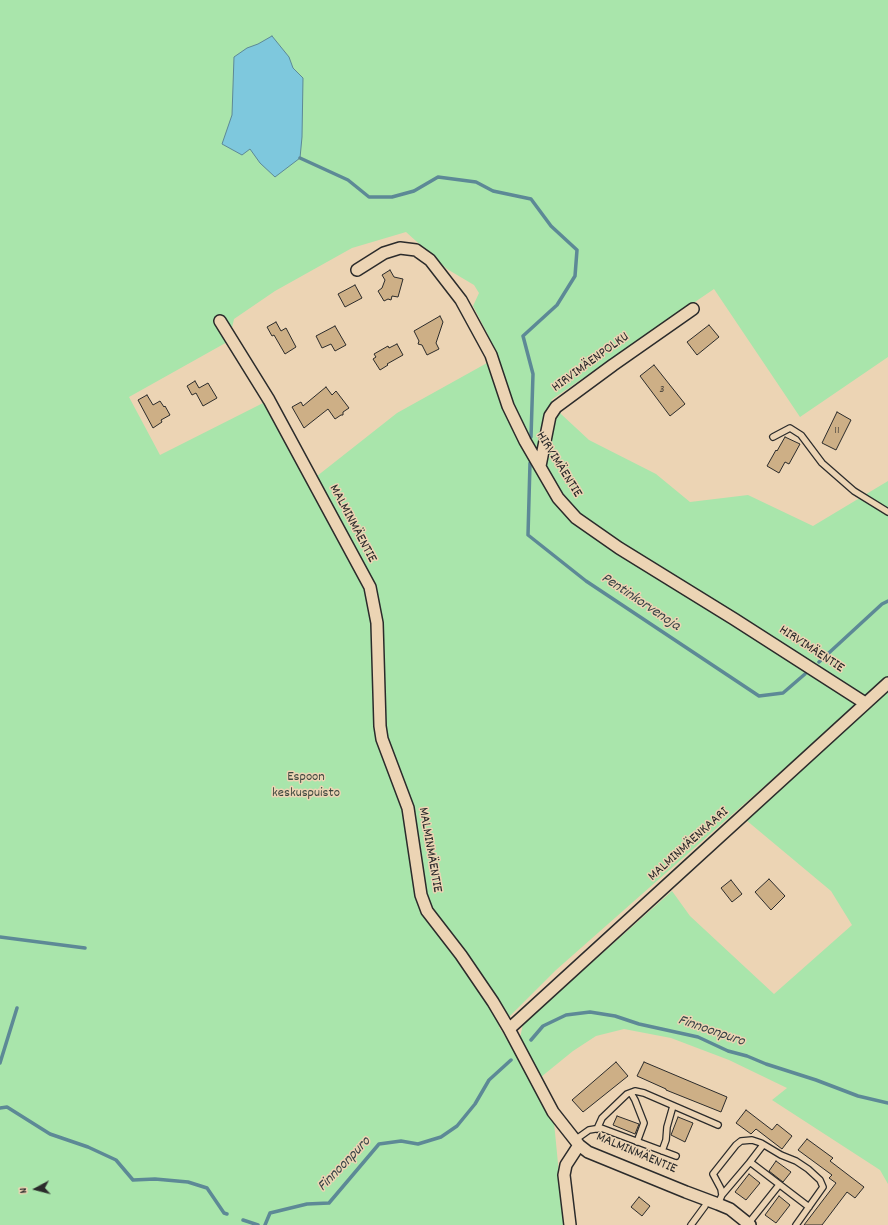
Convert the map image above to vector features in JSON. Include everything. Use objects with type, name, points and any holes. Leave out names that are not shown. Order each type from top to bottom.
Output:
[{"type":"street","name":"HIRVIMÄENTIE","points":[[356,270],[384,253],[400,248],[416,250],[430,260],[465,306],[491,355],[508,406],[525,441],[558,498],[576,518],[619,548],[760,635],[865,703]]},
{"type":"street","name":"HIRVIMÄENPOLKU","points":[[540,466],[550,416],[556,407],[693,309]]},
{"type":"street","name":"MALMINMÄENTIE","points":[[220,321],[269,400],[370,588],[377,623],[380,726],[382,739],[408,808],[423,903],[427,911],[461,955],[509,1029],[553,1112],[577,1142],[588,1152],[708,1200],[720,1200],[730,1210],[749,1224]]},
{"type":"street","name":"MALMINMÄENKAARI","points":[[509,1029],[888,683]]},
{"type":"street","points":[[570,1225],[564,1175],[566,1165],[577,1142]]},
{"type":"lane","points":[[773,437],[790,428],[801,435],[822,463],[854,491],[888,512]]},
{"type":"lane","points":[[597,1129],[602,1118],[627,1094],[635,1091],[644,1093],[718,1125]]},
{"type":"lane","points":[[631,1093],[644,1123],[637,1142]]},
{"type":"lane","points":[[662,1151],[666,1140],[667,1126],[674,1106]]},
{"type":"lane","points":[[577,1142],[589,1130],[601,1128],[676,1156]]},
{"type":"lane","points":[[720,1200],[721,1189],[713,1174],[736,1145],[741,1141],[752,1140],[796,1161],[820,1180],[823,1187],[796,1225]]},
{"type":"lane","points":[[720,1200],[763,1145]]},
{"type":"lane","points":[[750,1162],[809,1207]]},
{"type":"lane","points":[[749,1224],[779,1185]]},
{"type":"lane","points":[[692,1224],[708,1200]]},
{"type":"green space","name":"Espoon keskuspuisto","points":[[0,0],[888,0],[888,357],[800,417],[714,289],[551,400],[561,414],[589,440],[656,474],[690,502],[748,495],[813,526],[888,481],[888,677],[556,970],[499,1027],[553,1112],[564,1225],[0,1225]],"holes":[[[406,232],[447,269],[474,285],[479,293],[473,306],[488,335],[487,363],[397,413],[312,480],[269,400],[160,455],[129,397],[229,341],[234,319],[275,291],[352,248]]]},
{"type":"green space","points":[[888,689],[888,1184],[880,1170],[772,1100],[787,1088],[729,1060],[671,1038],[624,1029],[596,1036],[573,1051],[541,1077],[520,1038],[523,1024],[672,891],[690,916],[774,994],[852,925],[831,891],[746,820]]},
{"type":"water","points":[[272,36],[289,57],[293,68],[303,78],[302,137],[300,158],[275,177],[260,163],[250,149],[242,155],[222,144],[232,115],[234,57],[247,48]]},
{"type":"building","points":[[390,270],[394,277],[403,279],[398,297],[392,296],[391,300],[388,299],[384,301],[378,291],[382,288],[385,280],[382,275]]},
{"type":"building","points":[[355,285],[362,298],[345,307],[338,294]]},
{"type":"building","points":[[440,316],[443,322],[436,343],[439,349],[427,355],[422,345],[418,344],[419,341],[414,331]]},
{"type":"building","points":[[276,322],[281,331],[286,328],[296,347],[285,354],[274,335],[272,336],[267,327]]},
{"type":"building","points":[[709,325],[719,337],[697,355],[687,342]]},
{"type":"building","points":[[335,326],[346,345],[335,351],[331,344],[322,348],[316,336]]},
{"type":"building","points":[[397,344],[403,355],[387,364],[388,365],[380,370],[373,359],[376,357],[374,354],[388,346],[389,348]]},
{"type":"building","points":[[654,365],[685,404],[670,416],[640,376]]},
{"type":"building","points":[[195,381],[199,388],[208,383],[217,398],[203,406],[196,393],[192,395],[187,386]]},
{"type":"building","points":[[326,387],[332,395],[336,391],[349,408],[343,412],[343,415],[335,419],[328,409],[304,428],[292,407],[301,402],[303,406]]},
{"type":"building","points":[[147,395],[153,405],[160,401],[170,415],[161,420],[162,422],[153,428],[138,400]]},
{"type":"building","points":[[837,412],[851,420],[836,450],[822,443]]},
{"type":"building","points":[[785,437],[800,444],[789,464],[785,462],[779,473],[767,466]]},
{"type":"building","points":[[769,879],[785,896],[771,910],[755,892]]},
{"type":"building","points":[[731,880],[742,894],[732,902],[721,888]]},
{"type":"building","points":[[616,1062],[628,1076],[583,1112],[572,1100]]},
{"type":"building","points":[[644,1062],[727,1097],[721,1112],[666,1090],[637,1076]]},
{"type":"building","points":[[746,1110],[772,1130],[777,1124],[792,1136],[782,1149],[756,1129],[751,1134],[736,1123]]},
{"type":"building","points":[[617,1116],[639,1124],[635,1134],[613,1125]]},
{"type":"building","points":[[678,1117],[693,1123],[685,1142],[671,1135]]},
{"type":"building","points":[[807,1139],[833,1158],[830,1161],[864,1187],[855,1198],[847,1192],[822,1225],[804,1225],[836,1183],[829,1178],[832,1175],[798,1150]]},
{"type":"building","points":[[776,1161],[791,1172],[783,1182],[769,1171]]},
{"type":"building","points":[[749,1174],[760,1183],[746,1200],[735,1192]]},
{"type":"building","points":[[779,1196],[790,1205],[776,1223],[765,1215]]},
{"type":"building","points":[[639,1197],[650,1206],[642,1216],[631,1207]]},
{"type":"waterway","name":"Pentinkorvenoja","points":[[300,158],[348,180],[369,197],[392,197],[414,191],[438,177],[476,182],[493,191],[531,199],[551,226],[577,250],[575,276],[557,305],[523,336],[533,374],[531,437]]},
{"type":"waterway","name":"Pentinkorvenoja","points":[[530,463],[528,535],[586,581],[759,696],[783,693],[805,674]]},
{"type":"waterway","name":"Pentinkorvenoja","points":[[819,662],[882,604],[888,601]]},
{"type":"waterway","points":[[0,937],[85,948]]},
{"type":"waterway","points":[[0,1063],[17,1008]]},
{"type":"waterway","name":"Finnoonpuro","points":[[531,1040],[543,1026],[566,1015],[590,1012],[615,1016],[639,1024],[698,1037],[728,1051],[747,1056],[858,1096],[888,1103]]},
{"type":"waterway","name":"Finnoonpuro","points":[[265,1225],[270,1213],[307,1204],[329,1203],[379,1144],[401,1141],[418,1144],[441,1137],[457,1126],[475,1104],[489,1080],[511,1060]]},
{"type":"waterway","points":[[0,1108],[7,1107],[50,1134],[88,1147],[116,1160],[133,1180],[155,1179],[188,1182],[207,1188],[224,1213],[227,1214]]},
{"type":"waterway","points":[[243,1220],[258,1225]]}]
